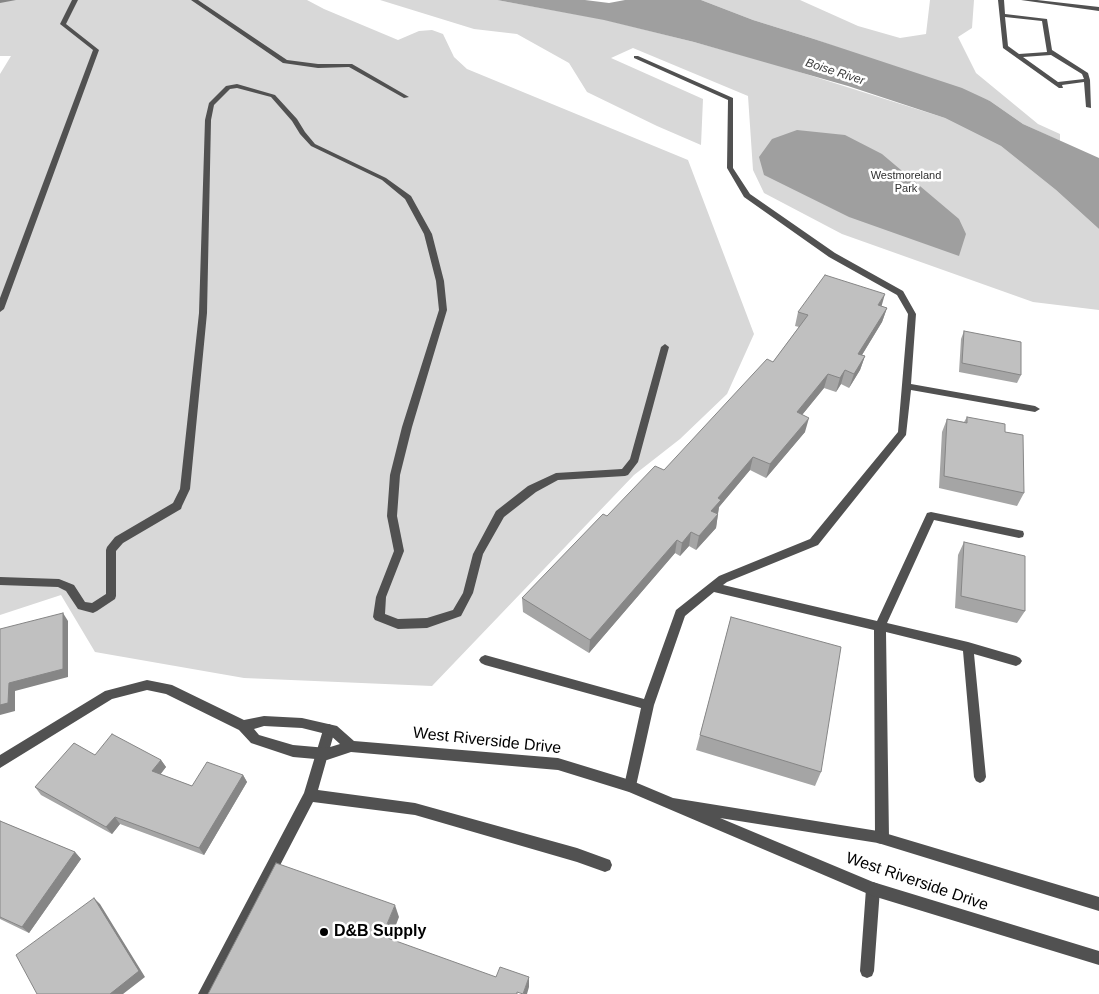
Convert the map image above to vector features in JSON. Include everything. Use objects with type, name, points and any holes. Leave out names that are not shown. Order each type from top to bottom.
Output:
[{"type":"street","points":[[0,309],[96,50],[63,24],[75,0]]},
{"type":"street","points":[[194,0],[285,62],[318,66],[350,65],[406,97]]},
{"type":"street","points":[[1001,0],[1005,47],[1060,86],[1086,80]]},
{"type":"street","points":[[1024,0],[1099,9]]},
{"type":"street","points":[[1003,15],[1045,20],[1049,50],[1085,73],[1089,107]]},
{"type":"street","points":[[1018,56],[1053,53]]},
{"type":"street","points":[[630,786],[648,705],[680,613],[723,579],[814,542],[903,433],[912,314],[900,293],[832,255],[747,194],[730,168],[731,99],[636,57]]},
{"type":"street","points":[[0,581],[59,583],[70,588],[82,606],[93,608],[111,596],[111,550],[119,540],[177,506],[184,490],[203,313],[208,120],[211,104],[228,87],[237,86],[273,96],[295,120],[302,133],[313,145],[346,159],[384,179],[408,198],[428,234],[440,281],[443,310],[407,426],[395,475],[392,516],[399,552],[380,597],[379,617],[398,624],[428,623],[458,613],[468,593],[478,554],[500,514],[532,489],[556,477],[625,472],[635,460],[665,347]]},
{"type":"street","points":[[907,386],[1035,409]]},
{"type":"street","points":[[882,838],[880,627],[931,516],[1019,534]]},
{"type":"street","points":[[712,587],[968,647],[1016,661]]},
{"type":"street","points":[[968,647],[980,777]]},
{"type":"street","points":[[485,660],[648,705]]},
{"type":"street","name":"West Riverside Drive","points":[[0,762],[109,695],[146,685],[168,689],[243,726],[255,739],[292,751],[327,754],[352,746],[558,764],[630,786],[873,889],[1099,958]]},
{"type":"street","points":[[243,726],[264,721],[302,723],[334,730],[352,746]]},
{"type":"street","points":[[205,994],[310,795],[329,730]]},
{"type":"street","points":[[310,795],[415,809],[577,855],[605,865]]},
{"type":"street","name":"West Riverside Drive","points":[[672,804],[882,838],[1099,904]]},
{"type":"street","points":[[868,971],[873,889]]},
{"type":"green space","points":[[0,0],[307,0],[398,40],[419,31],[432,30],[443,34],[454,57],[467,69],[688,160],[754,334],[727,394],[680,439],[634,475],[432,686],[244,678],[95,652],[61,595],[0,615],[0,74],[11,56],[0,56]]},
{"type":"green space","name":"Westmoreland Park","points":[[380,0],[497,0],[602,19],[771,63],[945,118],[1001,146],[1056,190],[1099,229],[1099,310],[1033,302],[842,234],[764,193],[753,170],[748,96],[633,48],[611,58],[703,99],[701,145],[587,92],[569,63],[517,34],[474,29]]},
{"type":"green space","points":[[701,0],[800,0],[858,26],[900,38],[926,34],[930,0],[974,0],[972,28],[958,37],[976,73],[1038,124],[1060,134],[1060,141],[1023,124],[990,101],[814,39],[753,20]]},
{"type":"water","name":"Boise River","points":[[497,0],[585,0],[609,3],[625,0],[701,0],[753,20],[962,88],[990,101],[1023,124],[1099,158],[1099,229],[1056,190],[1001,146],[945,118],[848,86],[694,42],[604,20]]},
{"type":"water","points":[[797,130],[845,135],[882,154],[959,219],[966,234],[959,256],[849,217],[764,175],[759,157],[772,139]]},
{"type":"building","points":[[825,275],[885,294],[878,305],[887,308],[858,354],[865,356],[854,374],[845,370],[840,378],[828,374],[797,412],[809,418],[770,464],[753,457],[718,498],[721,500],[711,511],[718,514],[699,536],[691,532],[682,543],[677,540],[590,640],[522,598],[603,514],[607,516],[655,466],[664,470],[767,359],[773,362],[808,315],[798,312]]},
{"type":"building","points":[[964,331],[1021,342],[1021,375],[962,363]]},
{"type":"building","points":[[967,417],[1005,424],[1005,432],[1023,435],[1024,493],[944,476],[947,419],[967,423]]},
{"type":"building","points":[[964,542],[1025,556],[1025,611],[961,596]]},
{"type":"building","points":[[63,613],[63,669],[9,683],[8,703],[0,705],[0,629]]},
{"type":"building","points":[[731,617],[841,647],[821,772],[700,735]]},
{"type":"building","points":[[112,734],[161,760],[152,771],[192,786],[207,762],[243,775],[199,848],[115,817],[106,827],[35,787],[74,743],[95,755]]},
{"type":"building","points":[[0,821],[75,852],[22,927],[0,917]]},
{"type":"building","name":"D&B Supply","points":[[276,863],[395,905],[382,936],[496,977],[500,967],[529,977],[523,994],[517,992],[517,994],[208,994]]},
{"type":"building","points":[[94,898],[139,971],[110,994],[37,994],[16,955]]},
{"type":"place","name":"D&B Supply","points":[[324,932]]}]
